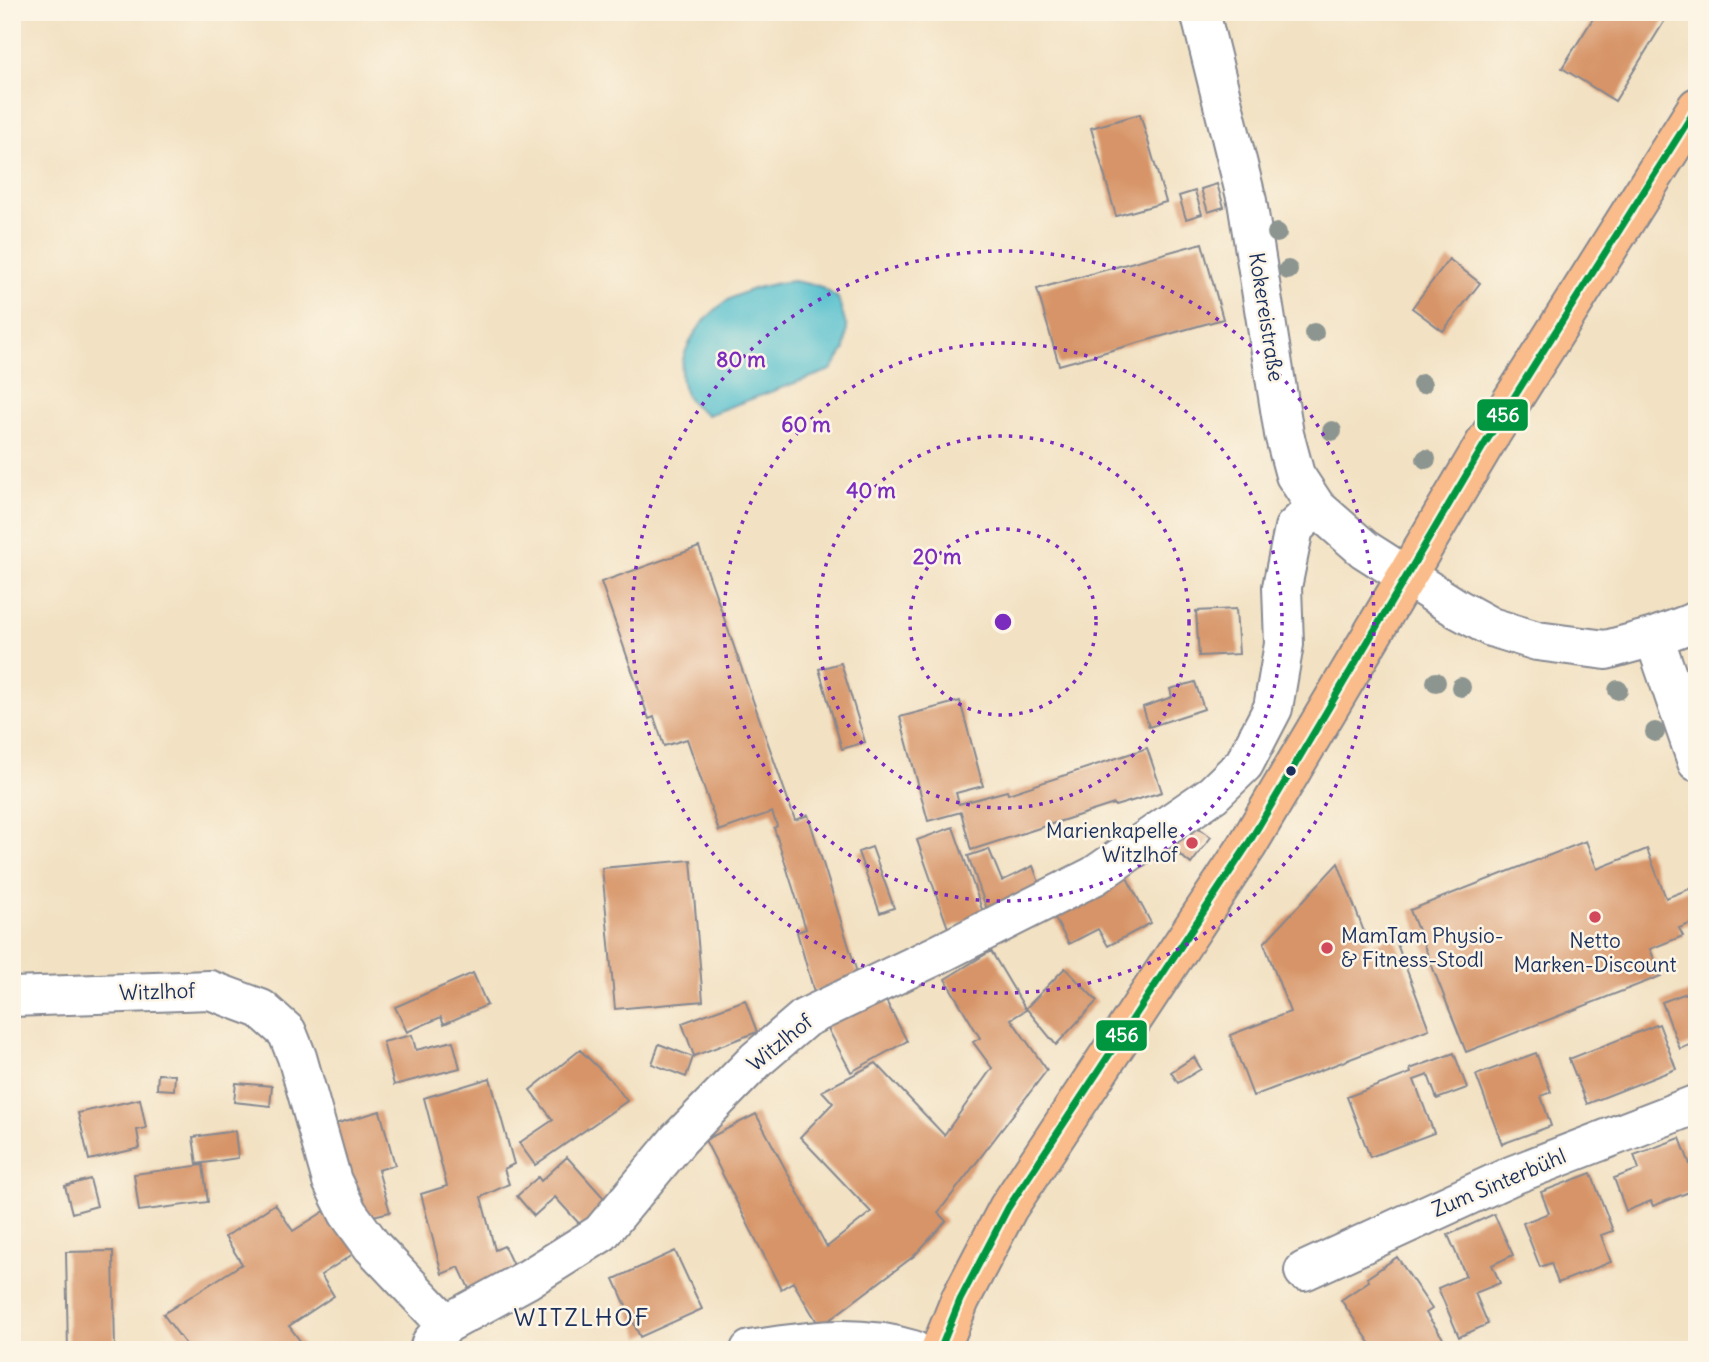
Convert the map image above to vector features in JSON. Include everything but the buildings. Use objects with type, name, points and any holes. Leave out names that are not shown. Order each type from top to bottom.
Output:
[{"type":"main road","points":[[940,1350],[960,1300],[1008,1208],[1253,836],[1484,445],[1697,107]]},
{"type":"street","name":"Kokereistraße","points":[[1199,12],[1247,201],[1284,434],[1295,475],[1316,507],[1364,549],[1491,628],[1537,641],[1606,649],[1654,637],[1697,621]]},
{"type":"street","name":"Witzlhof","points":[[12,997],[210,990],[261,1009],[287,1032],[298,1057],[332,1181],[348,1213],[437,1337],[601,1233],[679,1139],[756,1060],[805,1018],[1094,876],[1213,794],[1244,764],[1273,708],[1284,644],[1282,587],[1294,528],[1316,507]]},
{"type":"street","points":[[1654,637],[1697,762]]},
{"type":"street","name":"Zum Sinterbühl","points":[[1304,1270],[1513,1175],[1697,1104]]},
{"type":"street","points":[[750,1350],[816,1339],[867,1341],[912,1350]]},
{"type":"water","points":[[793,281],[819,286],[838,298],[847,328],[845,349],[831,370],[707,415],[690,401],[683,387],[681,373],[683,358],[697,330],[718,307],[737,295],[760,287]]},
{"type":"transit line","name":"456","points":[[940,1350],[960,1300],[1008,1208],[1247,846],[1484,445],[1697,107]]},
{"type":"place","name":"Marienkapelle Witzlhof","points":[[1192,843]]},
{"type":"place","name":"Netto Marken-Discount","points":[[1595,917]]},
{"type":"place","name":"MamTam Physio- & Fitness-Stodl","points":[[1327,948]]},
{"type":"district","name":"WITZLHOF","points":[[582,1318]]}]
